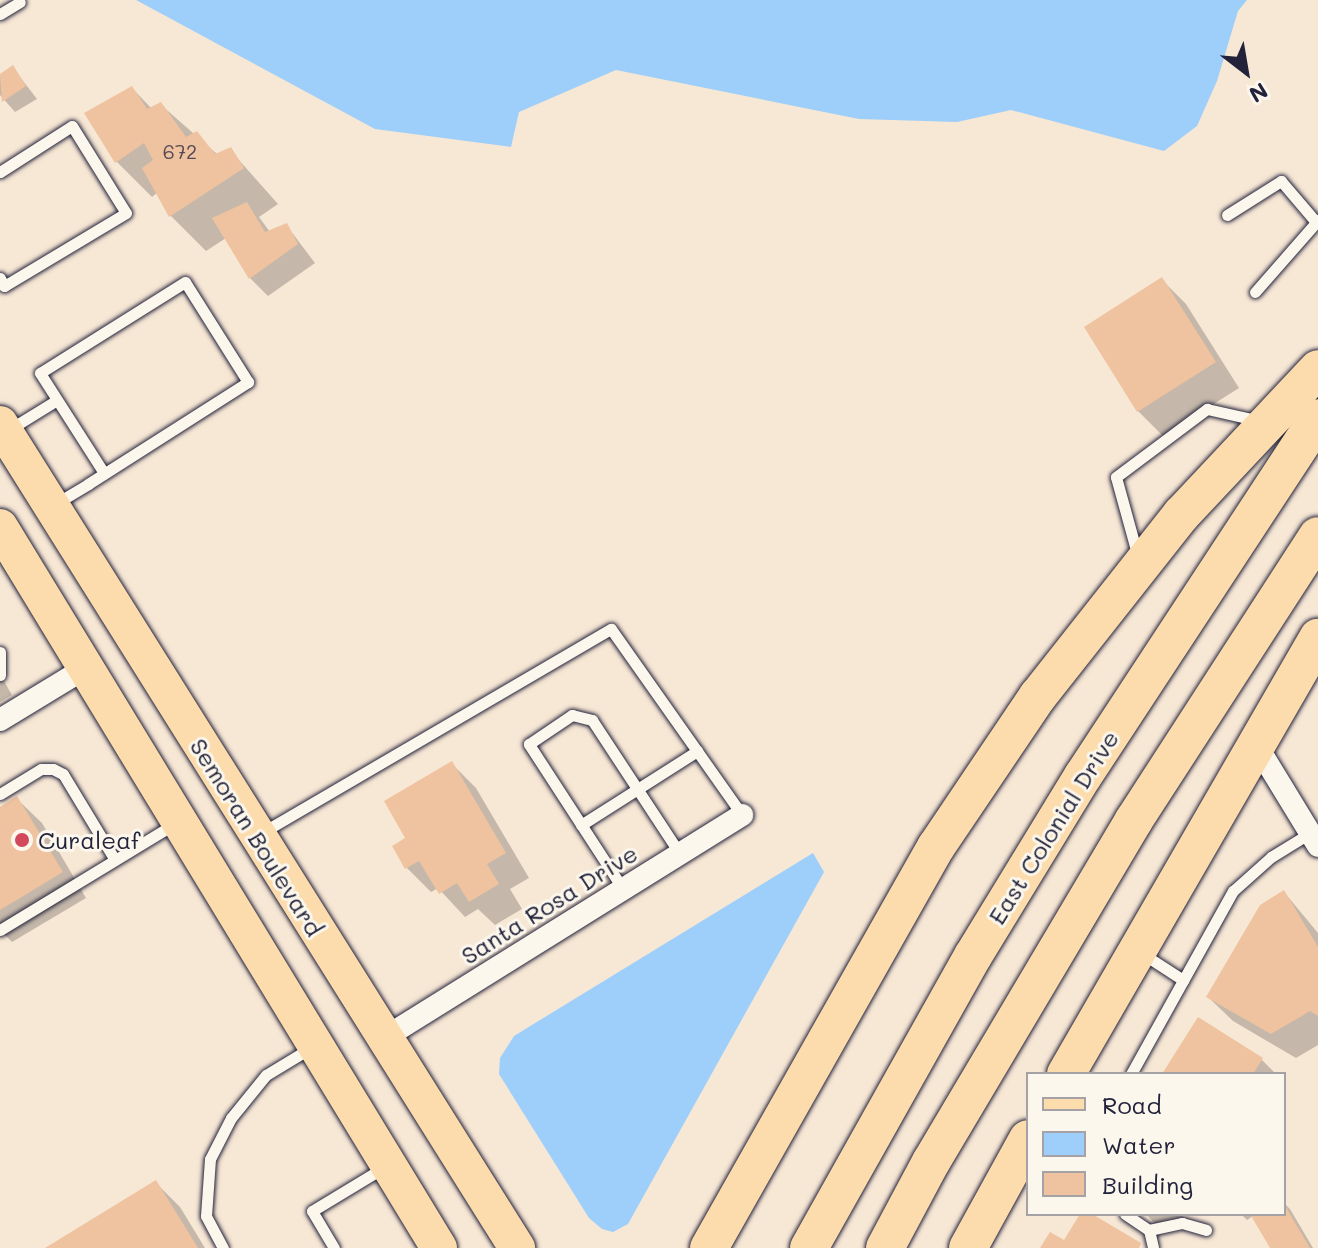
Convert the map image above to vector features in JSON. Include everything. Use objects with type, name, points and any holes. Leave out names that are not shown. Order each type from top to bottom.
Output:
[{"type":"highway","points":[[709,1248],[731,1203],[936,847],[1038,696],[1140,563],[1264,422],[1318,369]]},
{"type":"highway","name":"East Colonial Drive","points":[[809,1248],[942,1009],[1083,776],[1318,418]]},
{"type":"highway","points":[[885,1248],[953,1123],[1134,820],[1318,536]]},
{"type":"highway","points":[[1067,1072],[1318,638]]},
{"type":"highway","points":[[968,1248],[1026,1149]]},
{"type":"highway","points":[[723,1248],[731,1203]]},
{"type":"main road","name":"Semoran Boulevard","points":[[3,428],[517,1248]]},
{"type":"main road","points":[[0,528],[439,1248]]},
{"type":"street","points":[[0,720],[87,667]]},
{"type":"street","points":[[1257,746],[1314,839]]},
{"type":"street","name":"Santa Rosa Drive","points":[[384,1038],[742,815]]},
{"type":"lane","points":[[0,14],[20,2]]},
{"type":"lane","points":[[0,172],[72,126],[126,213],[4,286],[0,278]]},
{"type":"lane","points":[[1227,215],[1281,181],[1317,221],[1255,292]]},
{"type":"lane","points":[[51,506],[104,473],[248,382],[185,282],[40,373],[104,473]]},
{"type":"lane","points":[[3,428],[57,400]]},
{"type":"lane","points":[[1140,563],[1116,477],[1207,409],[1264,422]]},
{"type":"lane","points":[[256,836],[611,629],[742,815]]},
{"type":"lane","points":[[0,652],[0,675]]},
{"type":"lane","points":[[623,889],[529,744],[572,715],[592,720],[680,854]]},
{"type":"lane","points":[[581,825],[697,751]]},
{"type":"lane","points":[[0,794],[41,769],[63,774],[115,860]]},
{"type":"lane","points":[[0,930],[180,820]]},
{"type":"lane","points":[[1132,1072],[1233,891],[1271,857],[1314,839]]},
{"type":"lane","points":[[1138,950],[1183,980]]},
{"type":"lane","points":[[223,1248],[206,1216],[210,1159],[231,1118],[266,1075],[316,1044]]},
{"type":"lane","points":[[334,1248],[312,1211],[389,1164]]},
{"type":"lane","points":[[1128,1216],[1149,1230],[1153,1248]]},
{"type":"lane","points":[[1149,1230],[1182,1223],[1206,1230]]},
{"type":"water","points":[[136,0],[1247,0],[1238,11],[1217,81],[1197,126],[1164,151],[1011,110],[957,122],[859,119],[616,70],[519,112],[511,147],[375,129]]},
{"type":"water","points":[[813,853],[824,872],[628,1224],[613,1232],[602,1229],[589,1218],[499,1074],[500,1058],[514,1036]]},
{"type":"building","points":[[13,65],[26,86],[2,102],[0,74]]},
{"type":"building","points":[[132,86],[147,109],[161,102],[186,137],[197,131],[215,154],[231,147],[244,168],[169,217],[142,168],[153,160],[144,143],[115,163],[84,113]]},
{"type":"building","points":[[247,202],[265,232],[287,223],[298,244],[249,279],[212,218]]},
{"type":"building","points":[[1162,277],[1216,362],[1137,412],[1084,327]]},
{"type":"building","points":[[452,761],[506,853],[487,864],[499,884],[469,902],[457,883],[439,894],[419,861],[405,869],[392,846],[405,838],[384,801]]},
{"type":"building","name":"Curaleaf","points":[[17,796],[63,872],[0,910],[0,807]]},
{"type":"building","points":[[1284,890],[1318,947],[1318,1016],[1310,1011],[1271,1034],[1206,997],[1260,905]]},
{"type":"building","points":[[1198,1017],[1263,1058],[1254,1072],[1163,1072]]},
{"type":"building","points":[[156,1180],[198,1248],[45,1248]]},
{"type":"building","points":[[1286,1207],[1310,1248],[1270,1248],[1251,1216],[1286,1216]]},
{"type":"building","points":[[1079,1216],[1095,1216],[1141,1243],[1139,1248],[1040,1248],[1050,1232],[1064,1240]]},
{"type":"place","name":"Curaleaf","points":[[22,840]]}]
